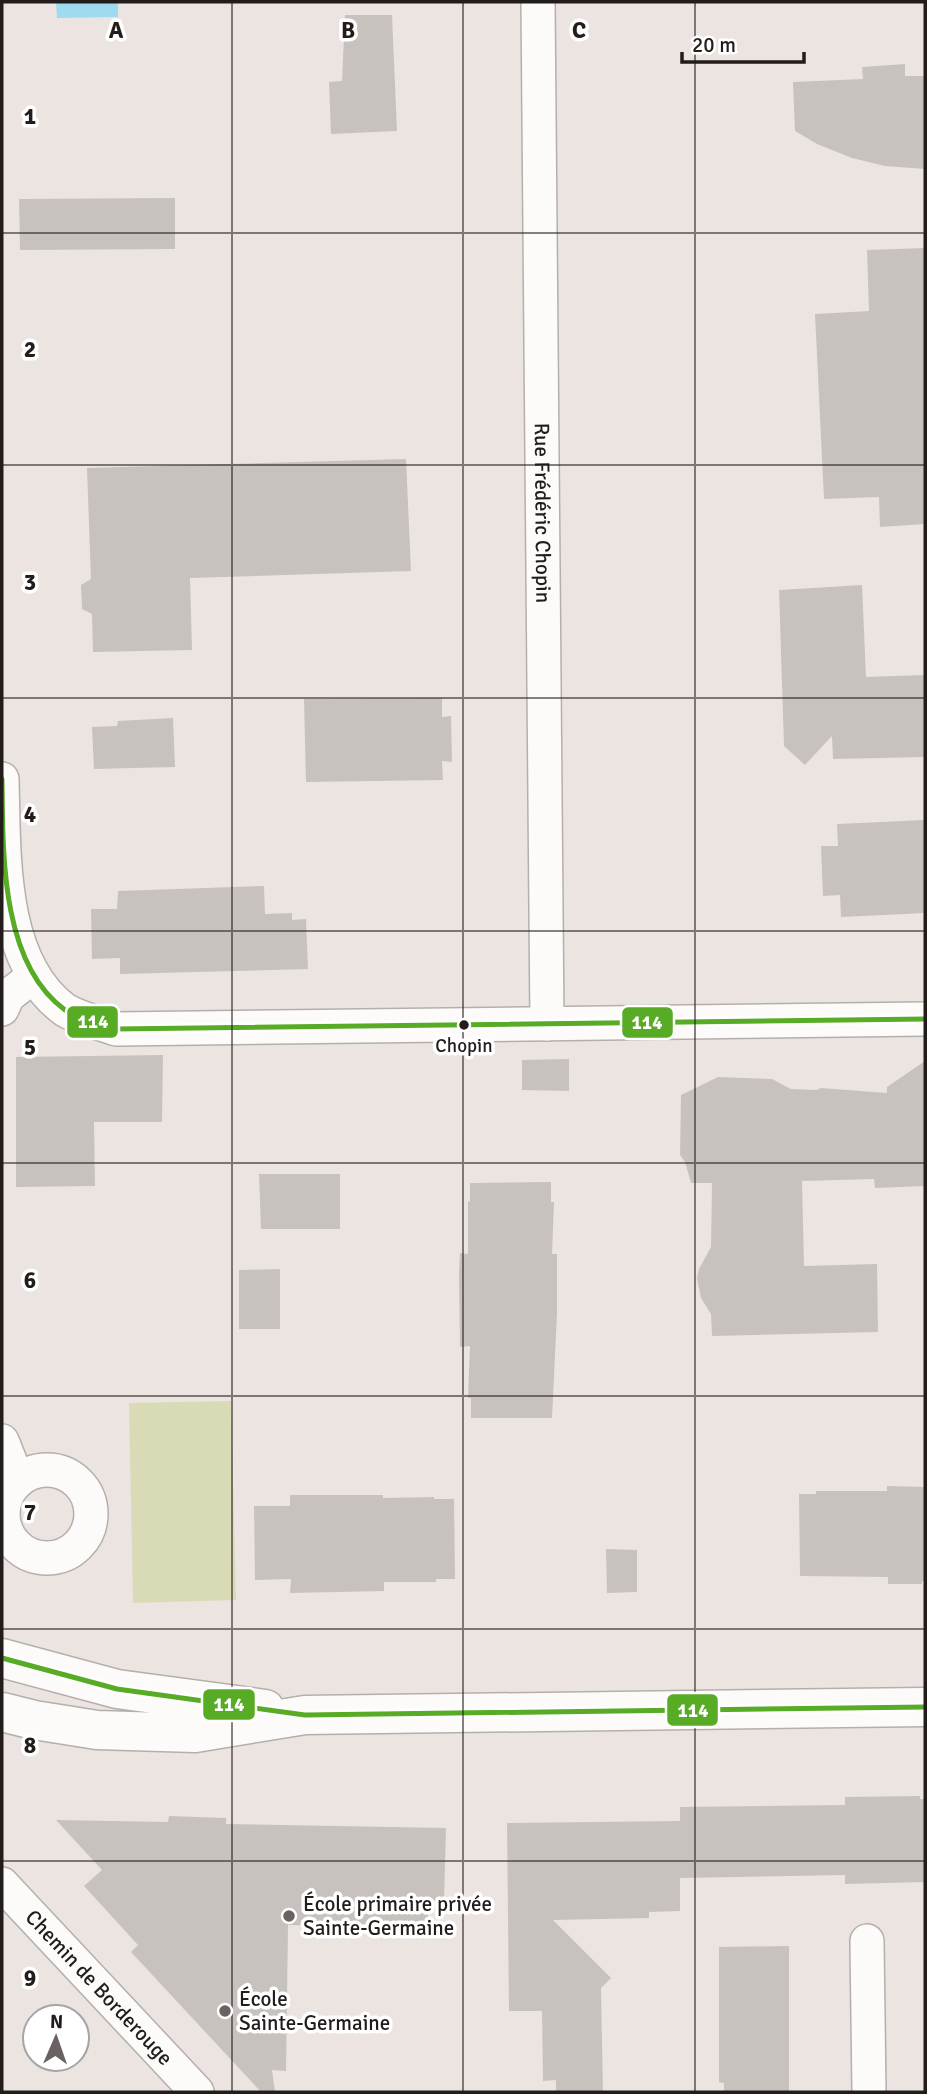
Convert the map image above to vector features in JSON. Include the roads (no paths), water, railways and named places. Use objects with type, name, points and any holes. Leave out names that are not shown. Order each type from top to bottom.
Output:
[{"type":"main road","points":[[2,1658],[117,1689],[305,1715]]},
{"type":"main road","points":[[2,1712],[97,1730],[195,1733],[305,1715],[925,1707]]},
{"type":"street","name":"Rue Frédéric Chopin","points":[[538,2],[547,1024]]},
{"type":"street","points":[[2,779],[3,877],[8,928],[16,953],[30,979],[66,1010],[116,1029],[925,1019]]},
{"type":"street","points":[[2,1009],[8,996],[30,979]]},
{"type":"street","points":[[2,1441],[18,1481]]},
{"type":"street","name":"Chemin de Borderouge","points":[[2,1884],[197,2092]]},
{"type":"street","points":[[867,1941],[869,2092]]},
{"type":"water","points":[[56,2],[118,2],[118,17],[57,18]]},
{"type":"place","name":"Chopin","points":[[464,1025]]},
{"type":"place","name":"École primaire privée Sainte-Germaine","points":[[289,1916]]},
{"type":"place","name":"École Sainte-Germaine","points":[[225,2011]]}]
